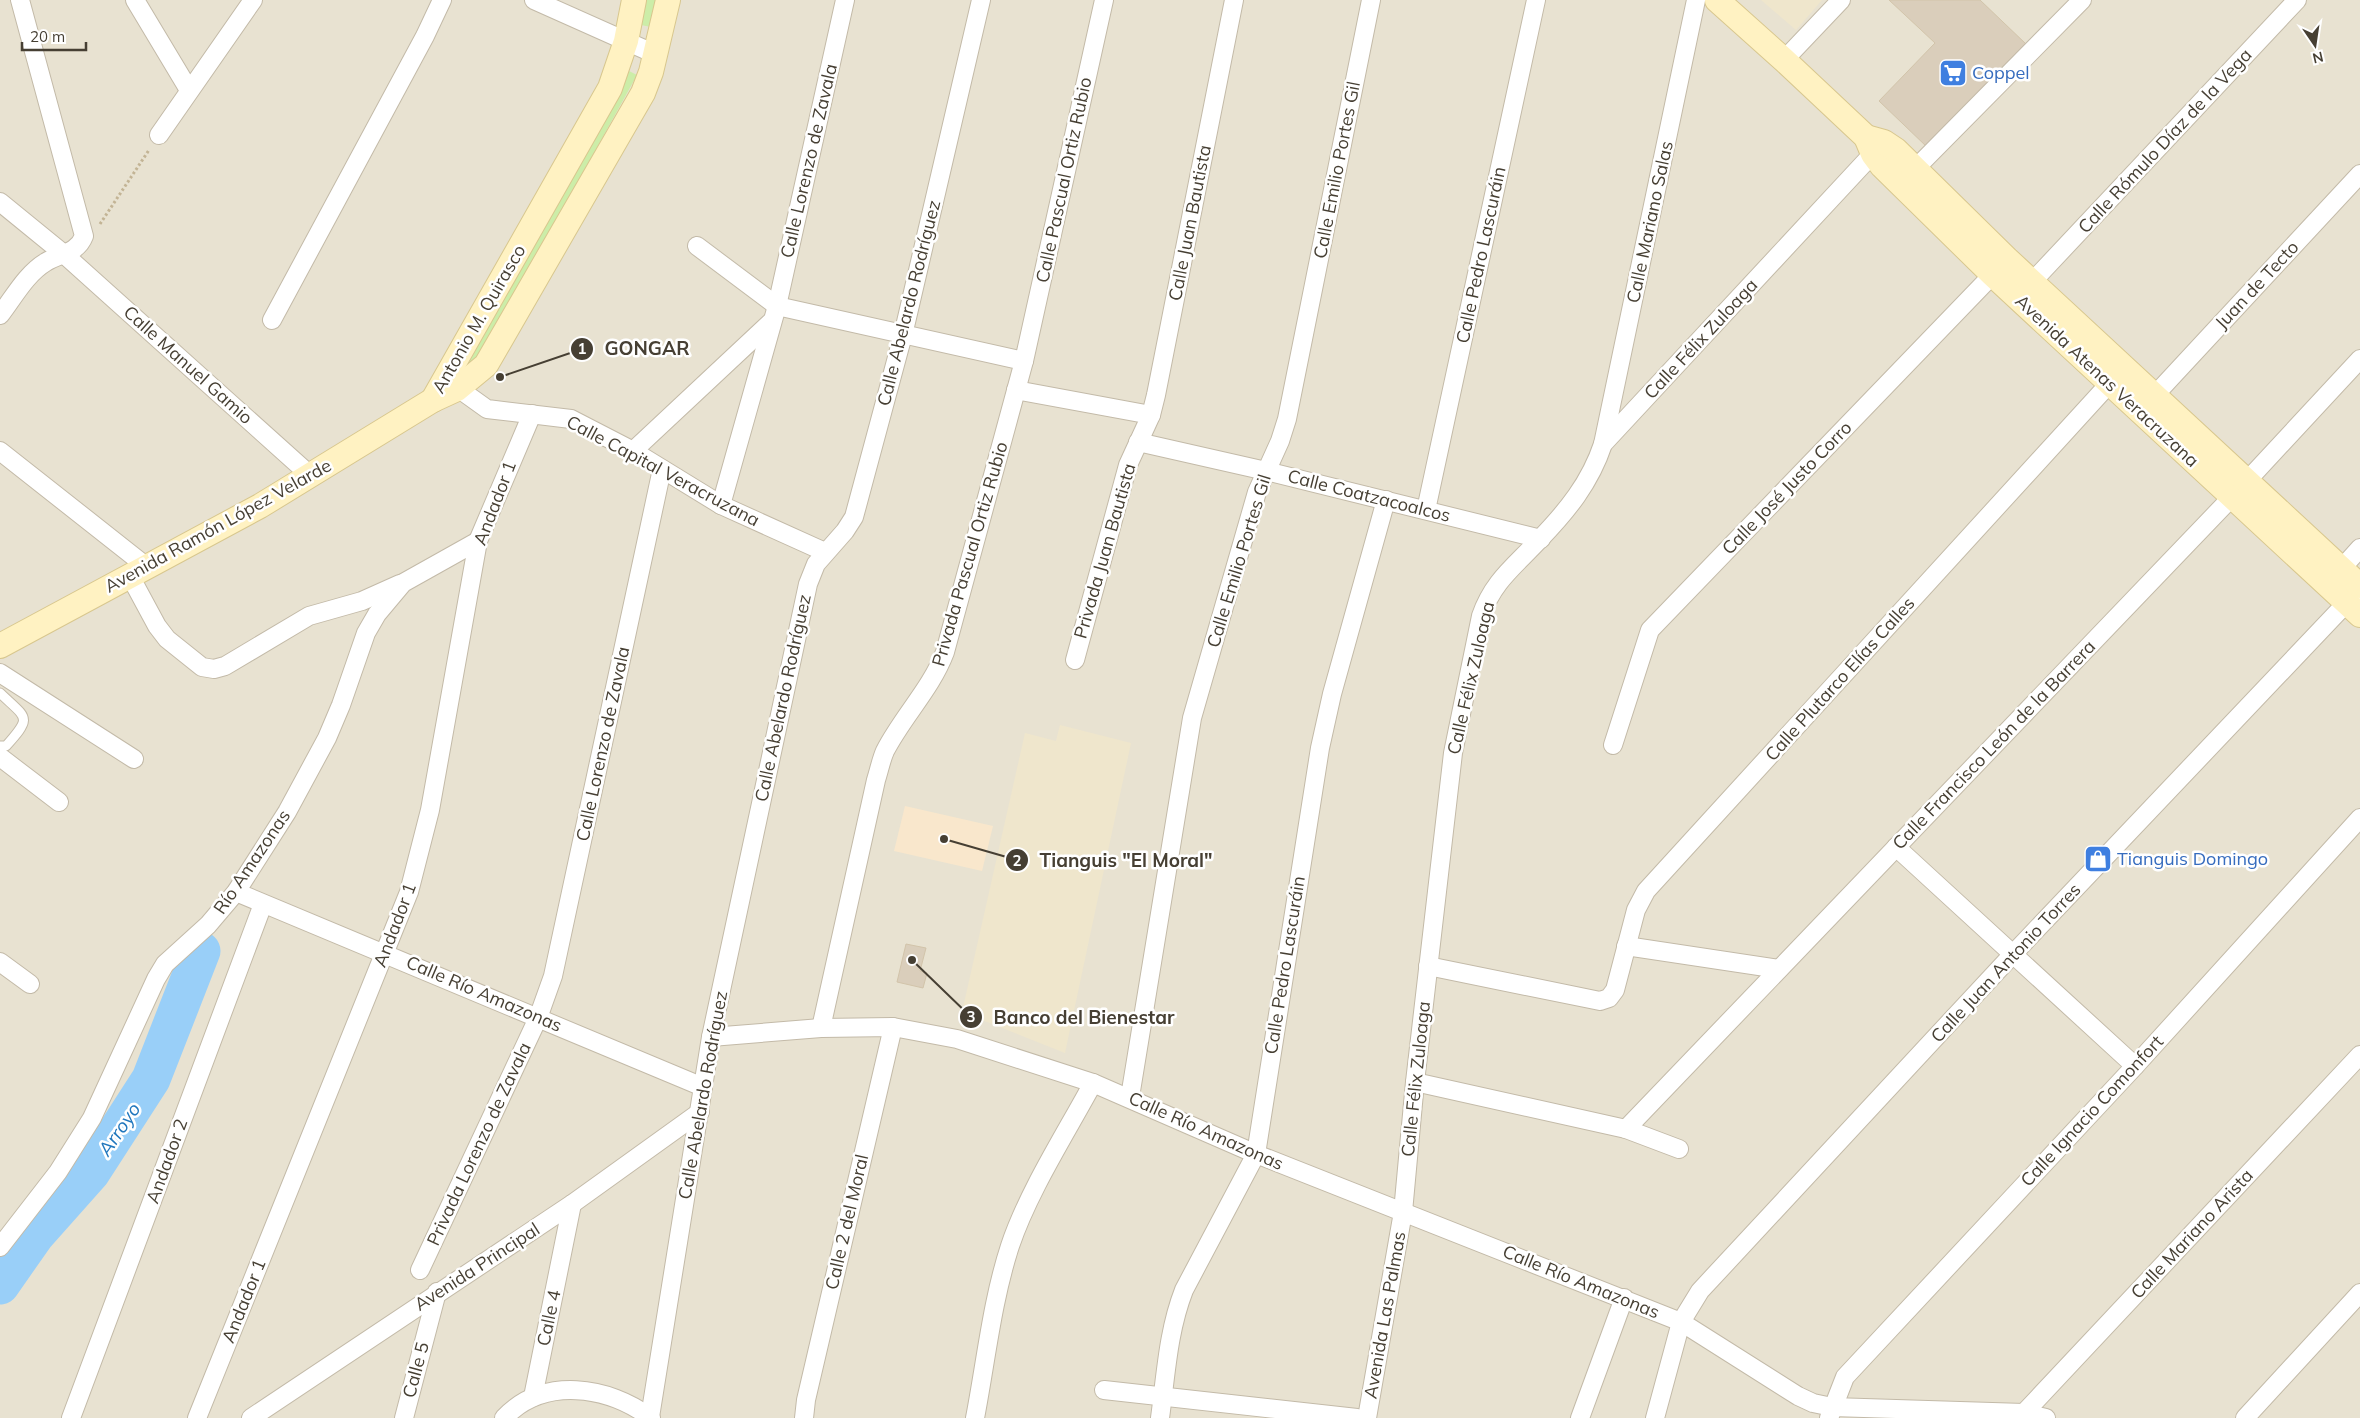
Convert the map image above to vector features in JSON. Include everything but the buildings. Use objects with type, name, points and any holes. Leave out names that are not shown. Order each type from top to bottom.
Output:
[{"type":"main road","name":"Antonio M. Quirasco","points":[[451,384],[610,88],[626,41],[634,0]]},
{"type":"main road","name":"Antonio M. Quirasco","points":[[433,400],[451,384],[486,365],[643,94],[656,54],[668,0]]},
{"type":"main road","name":"Avenida Atenas Veracruzana","points":[[1717,0],[1874,145],[1916,168],[2000,267],[2110,384],[2239,489],[2342,568],[2357,598]]},
{"type":"main road","name":"Avenida Atenas Veracruzana","points":[[1874,145],[1882,166],[2000,267],[2032,282],[2154,396],[2239,489],[2357,598]]},
{"type":"main road","name":"Avenida Ramón López Velarde","points":[[0,646],[260,506],[433,400]]},
{"type":"street","points":[[0,316],[33,271],[48,261],[66,255],[81,244],[84,236],[20,0]]},
{"type":"street","points":[[135,0],[189,90]]},
{"type":"street","points":[[159,135],[253,0]]},
{"type":"street","points":[[272,320],[425,36],[442,0]]},
{"type":"street","points":[[534,0],[656,54]]},
{"type":"street","name":"Calle Lorenzo de Zavala","points":[[721,505],[774,314],[845,0]]},
{"type":"street","name":"Calle Abelardo Rodríguez","points":[[650,1418],[711,1037],[808,584],[816,564],[845,531],[854,517],[903,335],[981,0]]},
{"type":"street","name":"Calle Pascual Ortiz Rubio","points":[[1024,361],[1104,0]]},
{"type":"street","name":"Calle Juan Bautista","points":[[1138,442],[1151,416],[1156,395],[1234,0]]},
{"type":"street","name":"Calle Emilio Portes Gil","points":[[1130,1097],[1192,718],[1257,492],[1286,419],[1372,0]]},
{"type":"street","name":"Calle Pedro Lascuráin","points":[[1426,510],[1536,0]]},
{"type":"street","name":"Calle Mariano Salas","points":[[1603,444],[1696,0]]},
{"type":"street","points":[[1784,60],[1841,0]]},
{"type":"street","points":[[1916,168],[2082,0]]},
{"type":"street","name":"Calle Rómulo Díaz de la Vega","points":[[2032,282],[2297,0]]},
{"type":"street","name":"Calle Félix Zuloaga","points":[[1403,1212],[1415,1082],[1453,753],[1481,616],[1488,597],[1499,582],[1541,539],[1584,488],[1596,466],[1603,444],[1874,145]]},
{"type":"street","name":"Juan de Tecto","points":[[2154,396],[2360,174]]},
{"type":"street","name":"Calle Manuel Gamio","points":[[0,202],[66,255],[311,476]]},
{"type":"street","points":[[697,246],[774,314],[903,335],[1024,361]]},
{"type":"street","name":"Calle José Justo Corro","points":[[1613,745],[1650,630],[2000,267]]},
{"type":"street","points":[[633,451],[774,314]]},
{"type":"street","name":"Calle Francisco León de la Barrera","points":[[1626,1129],[2239,489],[2360,359]]},
{"type":"street","name":"Privada Pascual Ortiz Rubio","points":[[821,1028],[876,780],[884,752],[937,673],[945,652],[1024,361]]},
{"type":"street","name":"Calle Capital Veracruzana","points":[[451,384],[487,409],[571,419],[633,451],[721,505],[825,552]]},
{"type":"street","name":"Calle Plutarco Elías Calles","points":[[1428,966],[1600,1001],[1610,998],[1615,990],[1636,910],[1646,891],[2110,384]]},
{"type":"street","points":[[1016,390],[1151,416]]},
{"type":"street","name":"Andador 1","points":[[197,1418],[409,892],[428,818],[478,541],[532,414]]},
{"type":"street","name":"Calle Coatzacoalcos","points":[[1138,442],[1266,471],[1541,539]]},
{"type":"street","name":"Privada Juan Bautista","points":[[1075,660],[1128,465],[1138,442]]},
{"type":"street","points":[[0,450],[139,572],[157,626],[167,639],[202,667],[214,669],[225,666],[309,616],[362,601],[402,583]]},
{"type":"street","name":"Calle Lorenzo de Zavala","points":[[538,1018],[553,976],[662,469]]},
{"type":"street","name":"Calle Pedro Lascuráin","points":[[1160,1418],[1171,1331],[1176,1309],[1184,1290],[1256,1154],[1320,748],[1332,694],[1386,500]]},
{"type":"street","name":"Río Amazonas","points":[[0,1248],[58,1172],[92,1118],[156,978],[165,964],[208,926],[236,892],[287,812],[341,706],[366,633],[377,614],[402,583],[478,541]]},
{"type":"street","points":[[2342,568],[2360,548]]},
{"type":"street","name":"Calle Juan Antonio Torres","points":[[1655,1418],[1682,1322],[1700,1292],[2013,954],[2357,598]]},
{"type":"street","points":[[0,673],[134,760]]},
{"type":"street","points":[[0,757],[59,802]]},
{"type":"street","name":"Calle Ignacio Comonfort","points":[[1830,1413],[1845,1377],[2135,1066],[2360,818]]},
{"type":"street","points":[[1896,847],[2135,1066]]},
{"type":"street","name":"Calle Río Amazonas","points":[[236,892],[385,952],[704,1087]]},
{"type":"street","name":"Andador 2","points":[[71,1418],[263,904]]},
{"type":"street","points":[[1626,946],[1779,969]]},
{"type":"street","points":[[0,962],[30,984]]},
{"type":"street","name":"Privada Lorenzo de Zavala","points":[[420,1270],[538,1018]]},
{"type":"street","name":"Calle Río Amazonas","points":[[711,1037],[821,1028],[892,1027],[956,1039],[1093,1083],[1130,1097],[1256,1154],[1682,1322],[1798,1396],[1830,1413],[2024,1413],[2046,1418]]},
{"type":"street","name":"Calle 2 del Moral","points":[[804,1418],[806,1400],[892,1027]]},
{"type":"street","name":"Calle Mariano Arista","points":[[2024,1413],[2360,1055]]},
{"type":"street","points":[[1415,1082],[1626,1129],[1679,1149]]},
{"type":"street","points":[[975,1418],[999,1286],[1011,1245],[1026,1208],[1093,1083]]},
{"type":"street","name":"Avenida Principal","points":[[251,1418],[436,1292],[572,1204],[700,1112]]},
{"type":"street","name":"Calle 4","points":[[533,1396],[572,1204]]},
{"type":"street","name":"Avenida Las Palmas","points":[[1367,1418],[1403,1212]]},
{"type":"street","name":"Calle 5","points":[[404,1418],[436,1292]]},
{"type":"street","points":[[2245,1418],[2360,1293]]},
{"type":"street","points":[[1580,1418],[1624,1298]]},
{"type":"street","points":[[504,1418],[513,1409],[533,1396],[569,1389],[596,1392],[625,1401],[650,1418]]},
{"type":"street","points":[[1104,1390],[1357,1418]]},
{"type":"lane","points":[[0,692],[24,716],[25,721],[24,726],[6,746],[0,746]]},
{"type":"path","points":[[84,236],[98,227],[159,135]]},
{"type":"shaded area","points":[[0,0],[2360,0],[2360,1418],[0,1418]]},
{"type":"shaded area","points":[[1761,0],[1822,0],[1796,30]]},
{"type":"shaded area","points":[[1060,725],[1131,743],[1065,1053],[962,1012],[1025,733],[1056,741]]},
{"type":"shaded area","points":[[905,806],[993,826],[982,871],[894,851]]},
{"type":"green space","points":[[646,0],[656,0],[651,27],[641,25]]},
{"type":"green space","points":[[629,71],[637,75],[476,367],[468,364]]},
{"type":"waterway","name":"Arroyo","points":[[0,1285],[35,1235],[91,1172],[151,1079],[201,951]]},
{"type":"place","name":"Coppel","points":[[1953,73]]},
{"type":"place","name":"GONGAR","points":[[500,377]]},
{"type":"place","name":"Tianguis \"El Moral\"","points":[[944,839]]},
{"type":"place","name":"Tianguis Domingo","points":[[2098,859]]},
{"type":"place","name":"Banco del Bienestar","points":[[912,960]]}]
